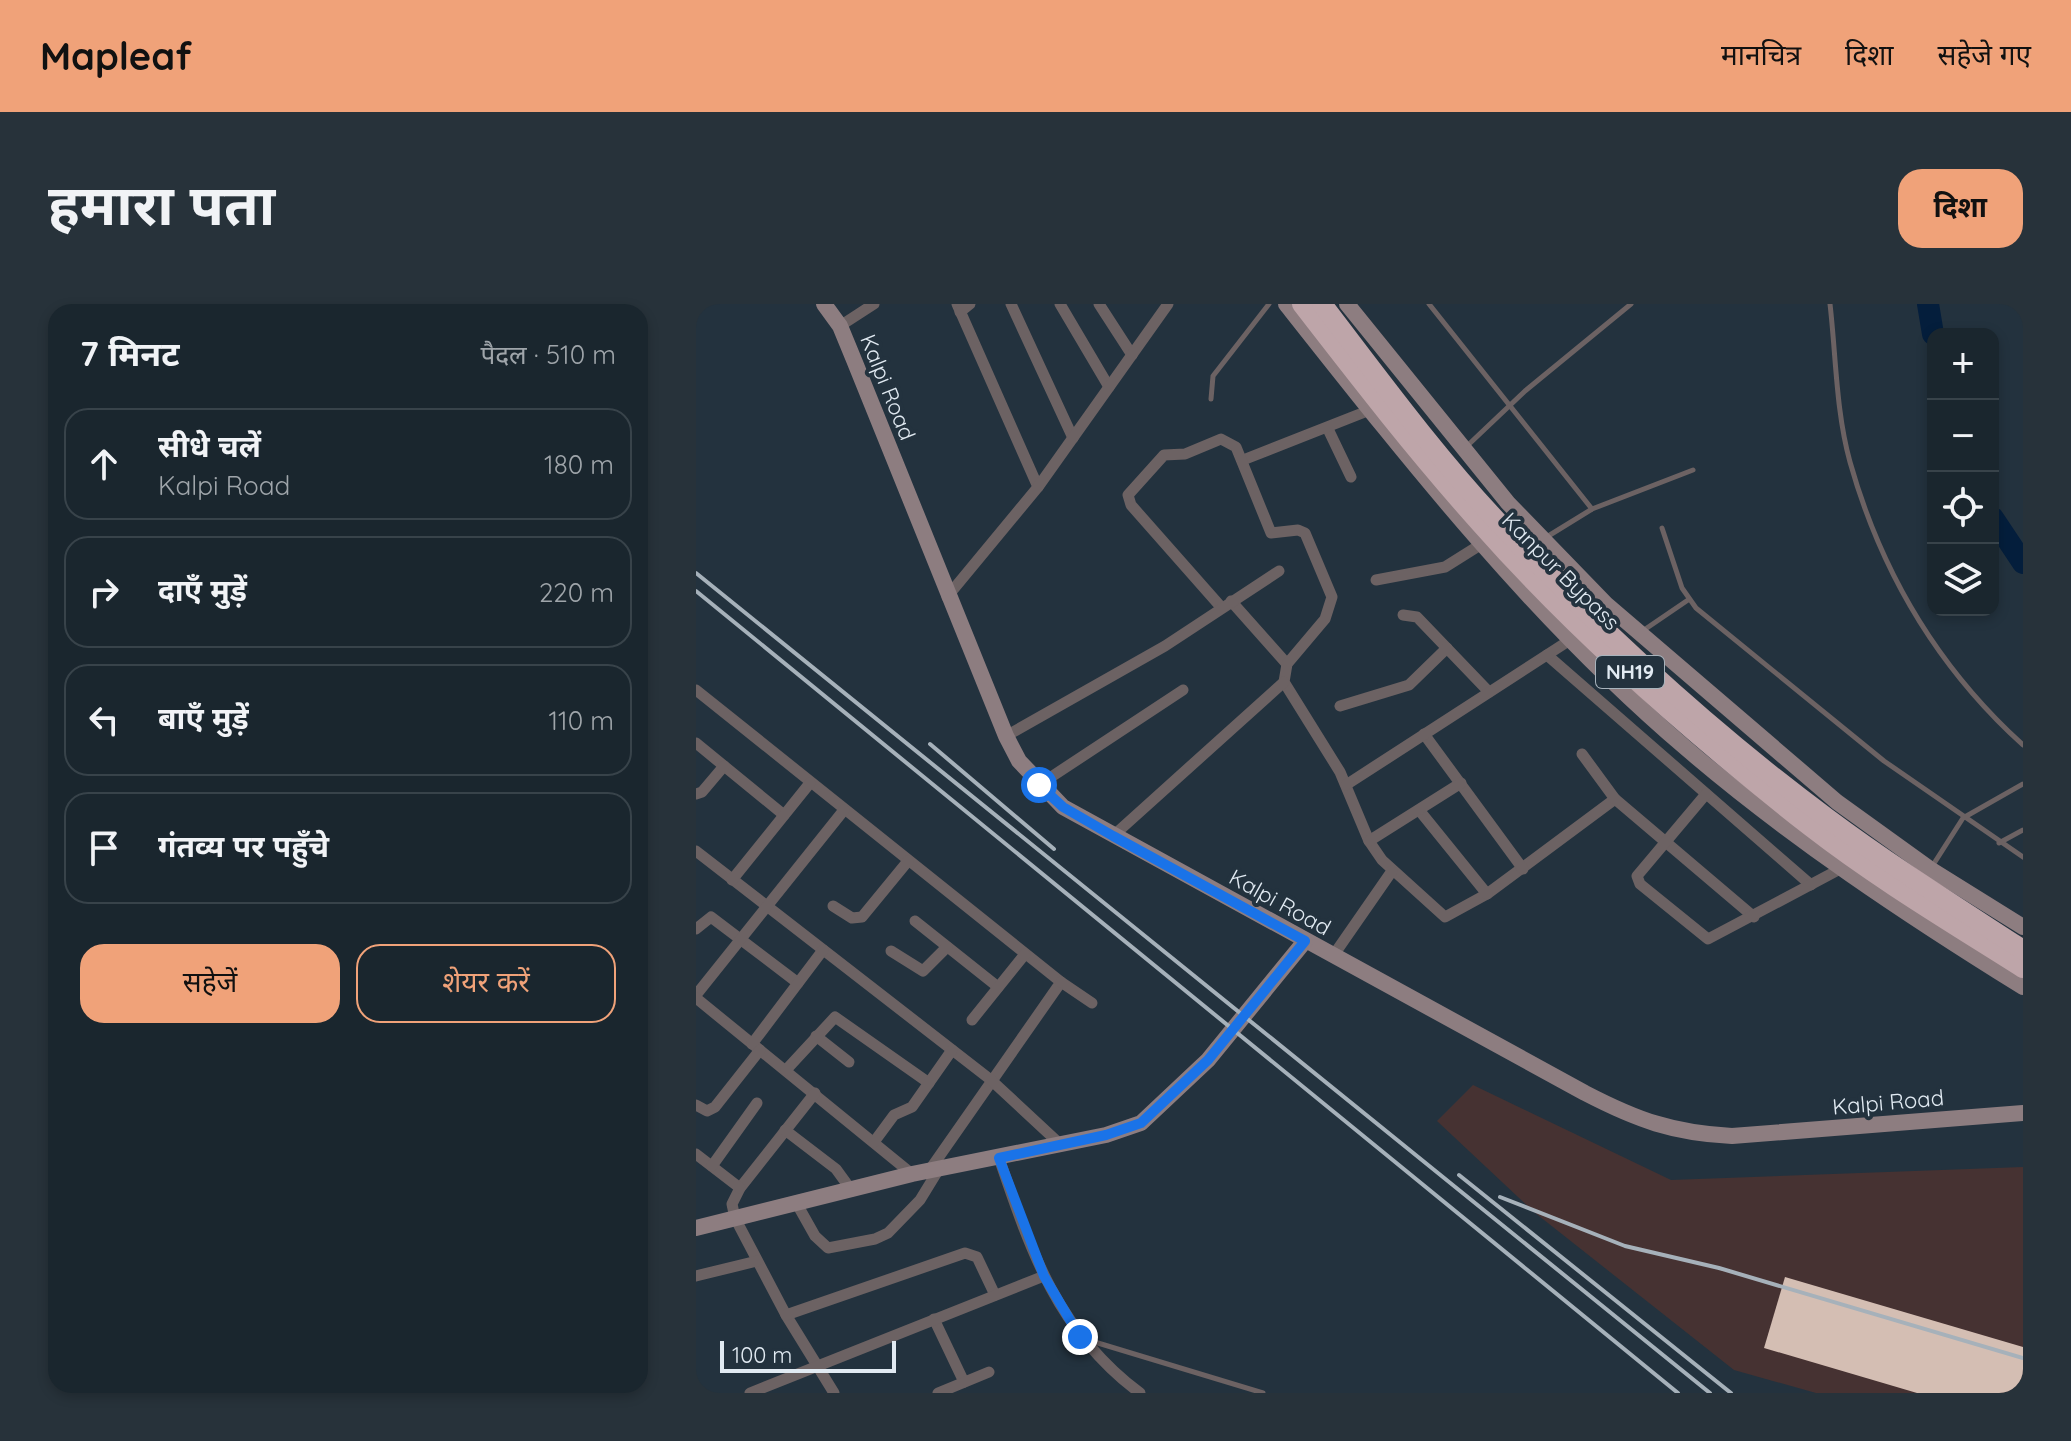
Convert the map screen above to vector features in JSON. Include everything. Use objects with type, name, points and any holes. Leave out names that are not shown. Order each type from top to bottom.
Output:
[{"type":"highway","name":"Kanpur Bypass","points":[[1302,304],[1379,403],[1483,526],[1581,626],[1685,723],[1814,829],[2023,968]]},
{"type":"highway","name":"Kanpur Bypass","points":[[1322,304],[1391,394],[1496,519],[1593,617],[1708,723],[1825,817],[2023,950]]},
{"type":"main road","name":"Kalpi Road","points":[[824,304],[840,326],[947,597],[1006,736],[1019,761],[1063,807],[1624,1114],[1684,1134],[1732,1136],[2020,1113]]},
{"type":"main road","points":[[1286,304],[1480,545],[1570,640],[1687,749],[1842,868],[1929,929],[2023,987]]},
{"type":"main road","points":[[1347,304],[1464,449],[1606,604],[1837,802],[1930,869],[2023,927]]},
{"type":"main road","points":[[696,1228],[927,1172],[1061,1145],[1141,1123],[1208,1060],[1305,941]]},
{"type":"street","points":[[840,326],[874,304]]},
{"type":"street","points":[[1011,304],[1073,438]]},
{"type":"street","points":[[1060,304],[1109,387]]},
{"type":"street","points":[[1099,304],[1132,355]]},
{"type":"street","points":[[947,597],[1038,487],[1165,306]]},
{"type":"street","points":[[962,307],[1038,487]]},
{"type":"street","points":[[1243,460],[1370,410]]},
{"type":"street","points":[[1328,429],[1351,477]]},
{"type":"street","points":[[1113,836],[1284,682],[1287,664],[1325,619],[1332,597],[1305,533],[1298,530],[1275,534],[1268,529],[1236,447],[1226,439],[1185,454],[1169,453],[1128,495],[1131,505],[1287,664]]},
{"type":"street","points":[[1376,580],[1445,567],[1480,545]]},
{"type":"street","points":[[1006,736],[1165,646],[1279,571]]},
{"type":"street","points":[[1403,615],[1417,617],[1489,692]]},
{"type":"street","points":[[1346,785],[1570,640]]},
{"type":"street","points":[[1340,706],[1409,685],[1447,648]]},
{"type":"street","points":[[1547,655],[1811,885]]},
{"type":"street","points":[[1284,682],[1346,785],[1369,841],[1392,871],[1445,917],[1487,894],[1615,799]]},
{"type":"street","points":[[696,690],[1025,954],[1092,1003]]},
{"type":"street","points":[[1039,785],[1183,690]]},
{"type":"street","points":[[1424,734],[1523,869]]},
{"type":"street","points":[[696,743],[784,815]]},
{"type":"street","points":[[1582,754],[1615,799],[1663,843],[1754,917]]},
{"type":"street","points":[[696,794],[702,792],[724,766]]},
{"type":"street","points":[[732,880],[810,783]]},
{"type":"street","points":[[1369,841],[1461,783]]},
{"type":"street","points":[[1706,794],[1639,871],[1637,880],[1703,936],[1715,939],[1842,868]]},
{"type":"street","points":[[844,810],[696,996],[874,1142],[927,1172]]},
{"type":"street","points":[[1419,810],[1487,894]]},
{"type":"street","points":[[696,851],[991,1080],[1061,1145]]},
{"type":"street","points":[[833,906],[852,918],[862,917],[908,861]]},
{"type":"street","points":[[1333,956],[1392,871]]},
{"type":"street","points":[[696,929],[711,917],[798,983]]},
{"type":"street","points":[[915,921],[998,987]]},
{"type":"street","points":[[891,951],[923,971],[947,947]]},
{"type":"street","points":[[696,1105],[707,1111],[715,1107],[823,950]]},
{"type":"street","points":[[972,1020],[1025,954]]},
{"type":"street","points":[[797,1204],[815,1236],[828,1248],[875,1239],[910,1212],[927,1172],[1061,982]]},
{"type":"street","points":[[786,1070],[832,1018],[839,1017],[929,1083]]},
{"type":"street","points":[[816,1036],[849,1062]]},
{"type":"street","points":[[874,1142],[894,1115],[912,1107],[952,1050]]},
{"type":"street","points":[[815,1093],[740,1188],[732,1204],[735,1218],[786,1315],[834,1393]]},
{"type":"street","points":[[712,1166],[757,1103]]},
{"type":"street","points":[[785,1130],[836,1169],[852,1191]]},
{"type":"street","points":[[696,1154],[740,1188]]},
{"type":"street","points":[[999,1158],[1044,1276],[1080,1337],[1096,1357],[1140,1393]]},
{"type":"street","points":[[786,1315],[965,1253],[977,1257],[995,1295]]},
{"type":"street","points":[[696,1276],[757,1261]]},
{"type":"street","points":[[750,1393],[768,1390],[816,1365],[1044,1276]]},
{"type":"street","points":[[934,1319],[964,1382]]},
{"type":"street","points":[[938,1393],[989,1372]]},
{"type":"lane","points":[[1211,399],[1213,376],[1269,304]]},
{"type":"lane","points":[[1429,304],[1592,509]]},
{"type":"lane","points":[[1464,449],[1509,405],[1631,304]]},
{"type":"lane","points":[[1830,304],[1850,462],[1888,568],[1906,603],[1937,650],[2023,745]]},
{"type":"lane","points":[[1544,539],[1592,509],[1693,470]]},
{"type":"lane","points":[[1662,528],[1688,600],[1884,761],[2023,857]]},
{"type":"lane","points":[[1640,632],[1688,600]]},
{"type":"lane","points":[[1930,869],[1963,818],[2023,784]]},
{"type":"lane","points":[[1999,843],[2023,830]]},
{"type":"lane","points":[[1080,1337],[1263,1393]]},
{"type":"shaded area","points":[[1473,1085],[1671,1180],[2023,1167],[2023,1393],[1816,1393],[1734,1370],[1534,1212],[1437,1121]]},
{"type":"building","points":[[1785,1277],[2023,1347],[2023,1393],[1917,1393],[1764,1348]]},
{"type":"waterway","points":[[1928,304],[1932,328]]},
{"type":"waterway","points":[[1999,527],[2023,563]]},
{"type":"railway","points":[[696,573],[1710,1393]]},
{"type":"railway","points":[[696,591],[1678,1393]]},
{"type":"railway","points":[[930,744],[1054,849]]},
{"type":"railway","points":[[1459,1175],[1731,1393]]},
{"type":"railway","points":[[1500,1197],[1625,1246],[1719,1268],[2023,1358]]},
{"type":"route","points":[[1039,785],[1063,807],[1305,941],[1208,1060],[1141,1123],[1106,1135],[999,1158],[1018,1215],[1044,1276],[1080,1337]]}]
